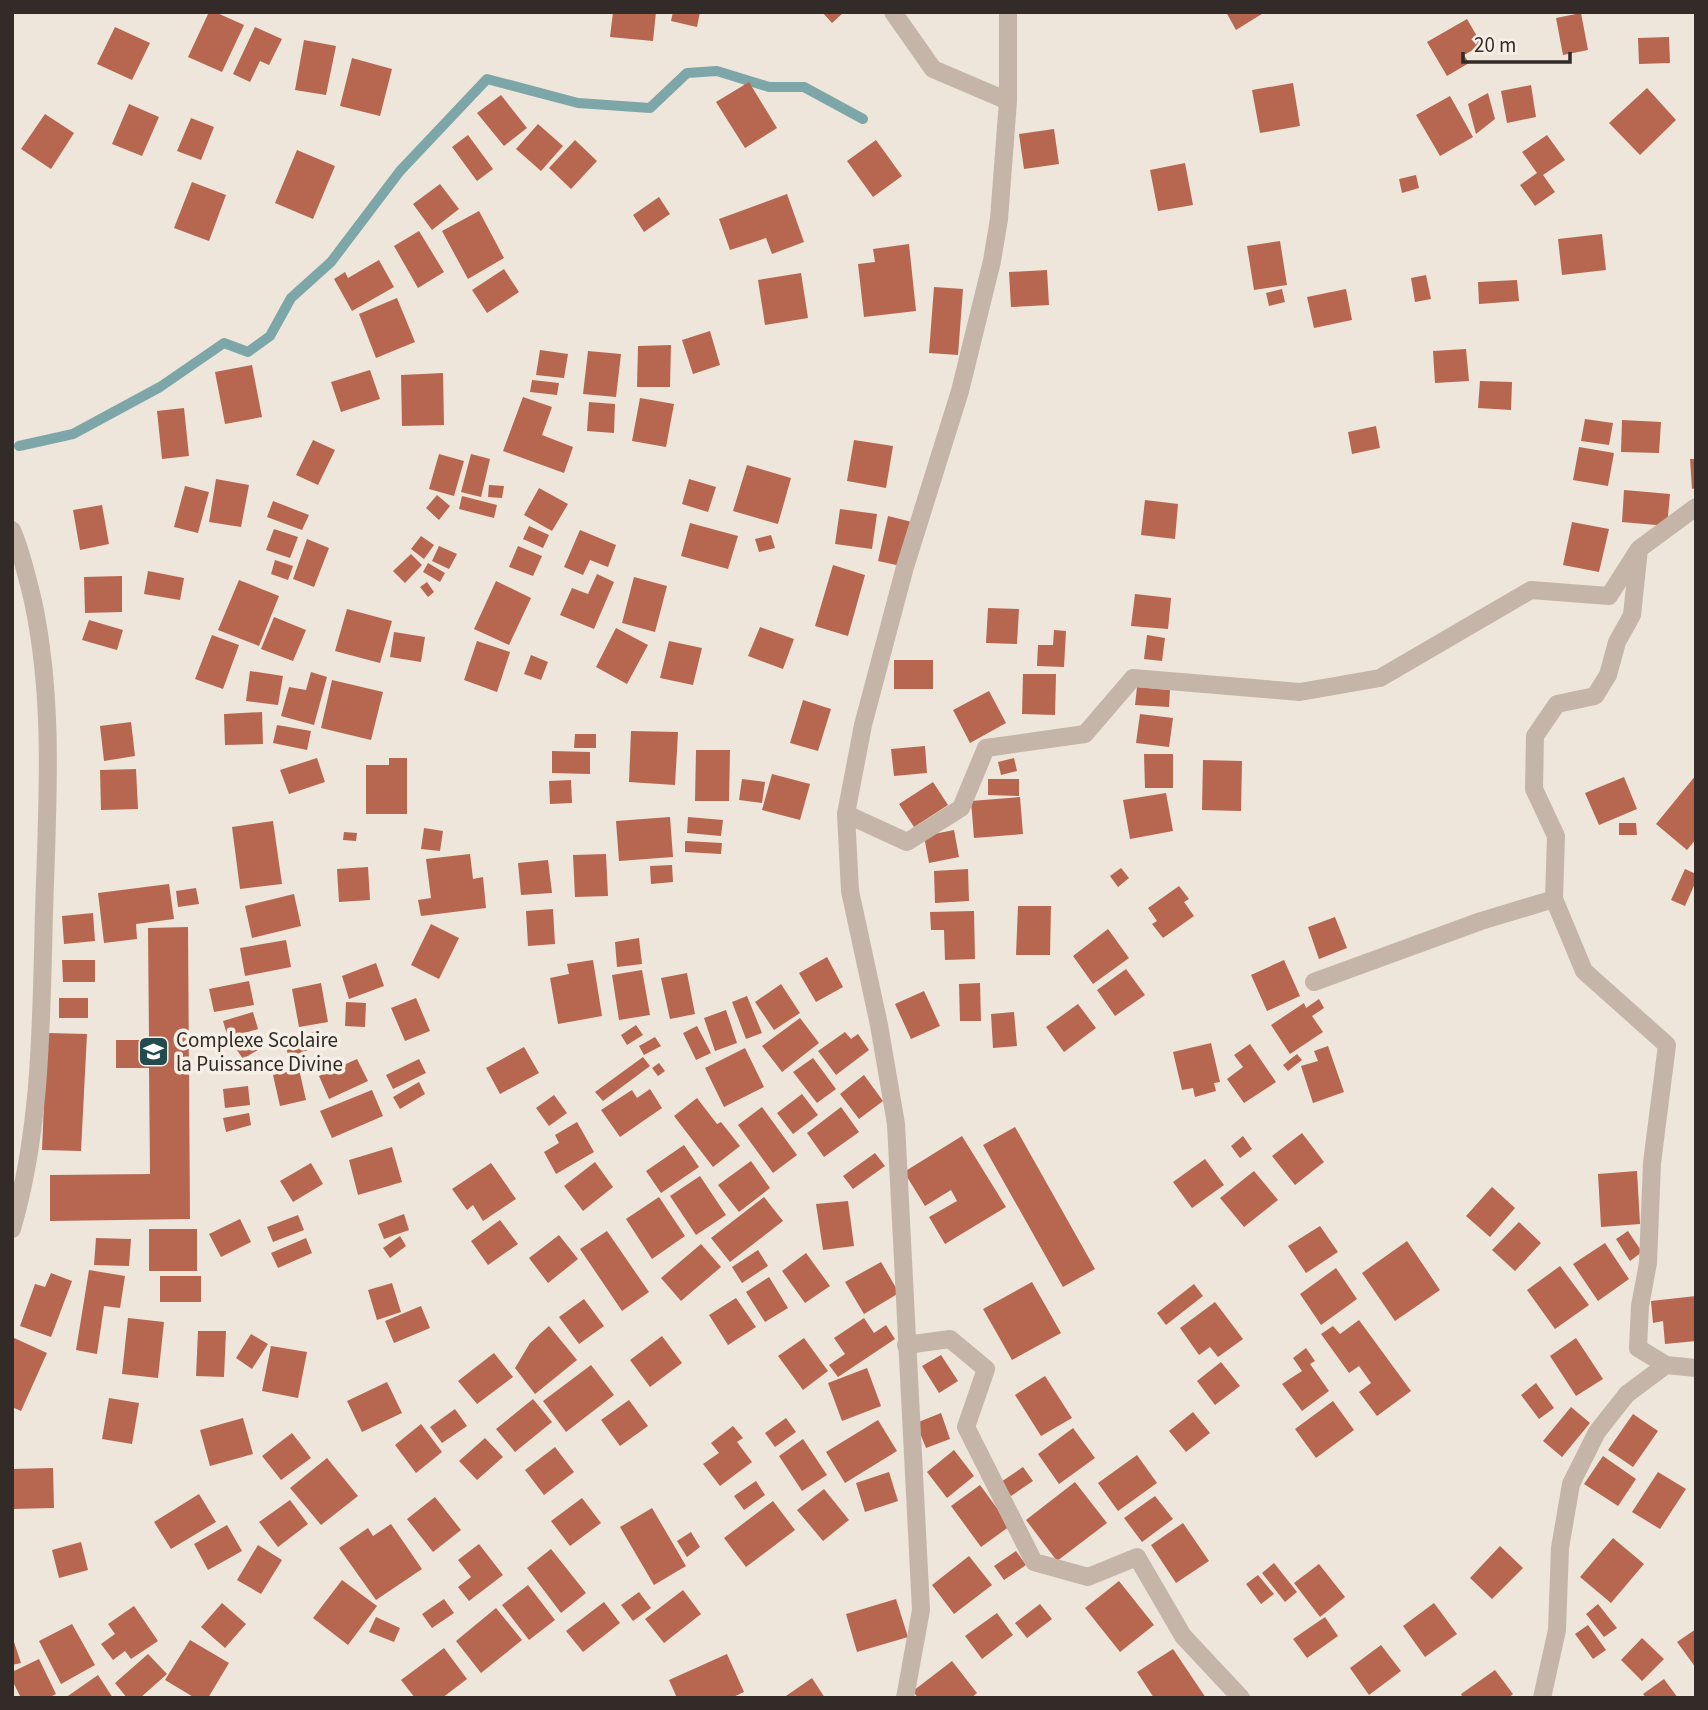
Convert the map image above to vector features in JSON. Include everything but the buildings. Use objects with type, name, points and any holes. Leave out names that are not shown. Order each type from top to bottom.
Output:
[{"type":"street","points":[[893,12],[933,69],[1008,101]]},
{"type":"street","points":[[905,1698],[920,1610],[906,1345],[904,1239],[896,1124],[879,1025],[850,891],[846,814],[863,726],[901,580],[960,391],[992,261],[999,219],[1008,101],[1008,12]]},
{"type":"street","points":[[846,814],[907,842],[961,808],[986,748],[1085,734],[1133,678],[1300,692],[1380,678],[1531,590],[1609,596],[1639,550],[1696,507]]},
{"type":"street","points":[[12,530],[22,552],[37,622],[47,693],[48,756],[37,1101],[22,1197],[12,1229]]},
{"type":"street","points":[[1639,550],[1632,615],[1617,642],[1608,675],[1595,696],[1557,704],[1535,736],[1534,789],[1556,836],[1555,900],[1584,971],[1667,1045],[1652,1163],[1648,1263],[1640,1306],[1638,1348],[1667,1365],[1696,1368]]},
{"type":"street","points":[[1314,982],[1480,921],[1555,900]]},
{"type":"street","points":[[906,1345],[950,1339],[986,1369],[966,1427],[1034,1562],[1088,1577],[1137,1558],[1183,1636],[1241,1698]]},
{"type":"street","points":[[1542,1698],[1557,1630],[1560,1548],[1571,1484],[1597,1432],[1627,1394],[1667,1365]]},
{"type":"waterway","points":[[19,446],[73,434],[160,387],[224,343],[248,352],[270,336],[291,298],[331,262],[400,171],[487,79],[578,103],[650,108],[687,73],[717,71],[769,87],[804,87],[863,119]]},
{"type":"place","name":"Complexe Scolaire la Puissance Divine","points":[[153,1052]]}]
